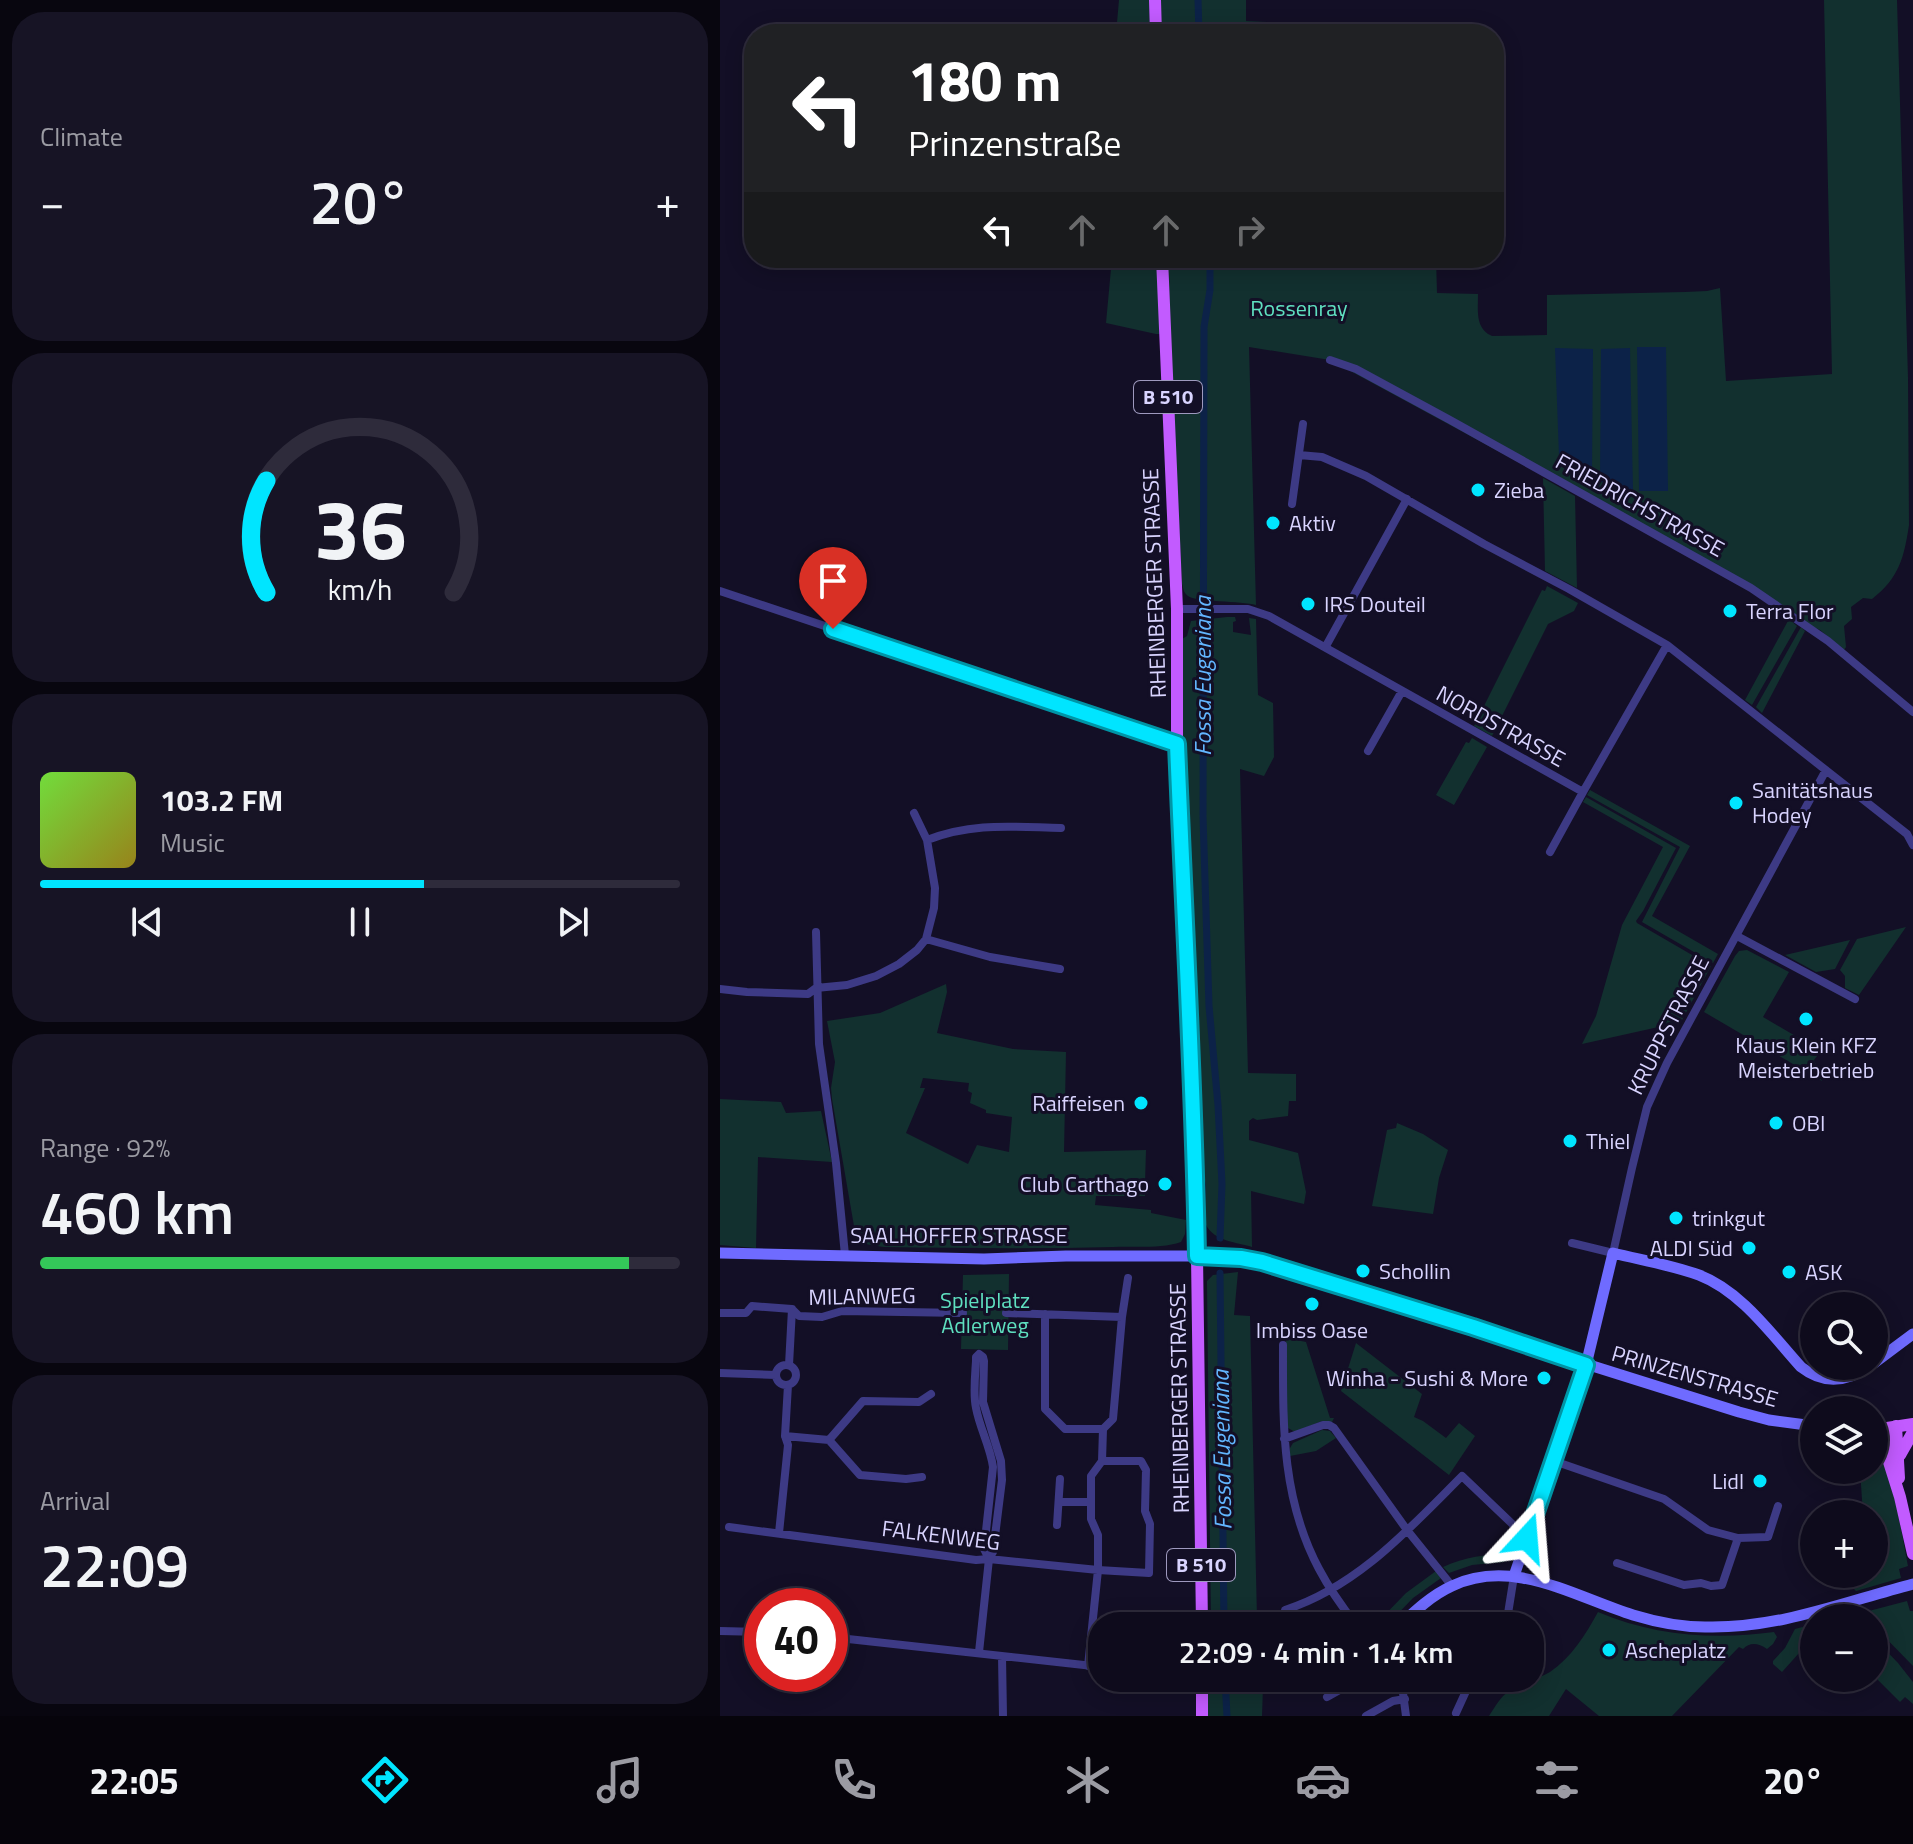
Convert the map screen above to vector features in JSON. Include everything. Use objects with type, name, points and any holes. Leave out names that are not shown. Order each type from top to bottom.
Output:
[{"type":"main road","points":[[1155,0],[1156,24]]},
{"type":"main road","name":"RHEINBERGER STRASSE","points":[[1162,268],[1177,609],[1177,744],[1192,1049],[1202,1612]]},
{"type":"main road","points":[[1888,1428],[1913,1424]]},
{"type":"main road","points":[[1893,1462],[1913,1432]]},
{"type":"main road","points":[[1888,1438],[1913,1554]]},
{"type":"main road","points":[[1888,1456],[1893,1462]]},
{"type":"main road","points":[[1202,1692],[1202,1716]]},
{"type":"street","name":"FRIEDRICHSTRASSE","points":[[1330,360],[1356,369],[1751,588],[1828,641],[1913,712]]},
{"type":"street","points":[[1292,504],[1303,424]]},
{"type":"street","points":[[1299,455],[1322,457],[1344,465],[1667,645],[1907,834],[1913,845]]},
{"type":"street","points":[[1326,646],[1407,499]]},
{"type":"street","points":[[720,591],[1177,744]]},
{"type":"street","name":"NORDSTRASSE","points":[[1177,609],[1248,609],[1269,616],[1583,792]]},
{"type":"street","name":"NORDSTRASSE","points":[[1550,852],[1667,645]]},
{"type":"street","name":"NORDSTRASSE","points":[[1368,751],[1402,691]]},
{"type":"street","name":"KRUPPSTRASSE","points":[[1514,1576],[1586,1365],[1647,1107],[1667,1063],[1826,770]]},
{"type":"street","points":[[720,989],[808,994],[816,988],[847,985],[876,976],[917,950],[926,939],[934,908],[935,888],[927,840],[914,813]]},
{"type":"street","points":[[927,840],[947,832],[971,828],[1061,828]]},
{"type":"street","points":[[816,932],[820,1060],[836,1163],[845,1255]]},
{"type":"street","points":[[1737,936],[1855,999]]},
{"type":"street","points":[[926,939],[990,957],[1060,969]]},
{"type":"street","points":[[1572,1243],[1700,1276],[1721,1287],[1741,1303],[1800,1366]]},
{"type":"street","name":"SAALHOFFER STRASSE","points":[[720,1253],[984,1259],[1197,1256]]},
{"type":"street","name":"PRINZENSTRASSE","points":[[1197,1256],[1262,1262],[1739,1412],[1800,1425]]},
{"type":"street","points":[[1094,1612],[1098,1535],[1091,1519],[1091,1476],[1102,1461],[1103,1429],[1113,1419],[1128,1278]]},
{"type":"street","name":"MILANWEG","points":[[720,1313],[746,1313],[752,1306],[792,1309],[799,1316],[822,1317],[842,1311],[963,1313]]},
{"type":"street","points":[[789,1365],[792,1309]]},
{"type":"street","points":[[1006,1313],[1122,1317]]},
{"type":"street","points":[[1045,1314],[1045,1409],[1065,1429],[1103,1429]]},
{"type":"street","points":[[1888,1353],[1913,1334]]},
{"type":"street","points":[[1283,1345],[1284,1439],[1289,1481],[1310,1552],[1347,1612]]},
{"type":"street","points":[[979,1652],[989,1559],[993,1552],[1002,1480],[999,1453],[983,1402],[984,1361],[979,1354],[976,1357],[975,1400],[993,1467],[984,1549],[989,1559]]},
{"type":"street","points":[[789,1365],[795,1369],[794,1381],[788,1385],[779,1382],[776,1375],[779,1367],[789,1365]]},
{"type":"street","points":[[720,1373],[776,1375]]},
{"type":"street","points":[[779,1533],[788,1445],[785,1436],[788,1385]]},
{"type":"street","points":[[829,1440],[863,1401],[919,1402],[931,1394]]},
{"type":"street","points":[[1284,1439],[1321,1425],[1332,1426],[1452,1586]]},
{"type":"street","points":[[785,1436],[829,1440],[860,1475],[906,1479],[922,1477]]},
{"type":"street","name":"FALKENWEG","points":[[729,1527],[976,1560],[1149,1573],[1150,1524],[1145,1511],[1146,1470],[1141,1461],[1102,1461]]},
{"type":"street","points":[[1554,1461],[1664,1499],[1708,1530],[1738,1538],[1768,1537],[1778,1506]]},
{"type":"street","points":[[1285,1612],[1331,1590],[1371,1562],[1462,1476],[1527,1538]]},
{"type":"street","points":[[1057,1525],[1060,1479]]},
{"type":"street","points":[[1059,1502],[1090,1502]]},
{"type":"street","points":[[1617,1563],[1684,1585],[1722,1585],[1738,1538]]},
{"type":"street","points":[[1415,1612],[1452,1586],[1487,1576],[1514,1576],[1540,1581],[1634,1616],[1701,1627],[1769,1623],[1913,1587]]},
{"type":"street","points":[[1508,1612],[1514,1576]]},
{"type":"street","points":[[720,1631],[744,1632]]},
{"type":"street","points":[[848,1639],[1088,1666]]},
{"type":"street","points":[[1002,1656],[1003,1716]]},
{"type":"street","points":[[1327,1697],[1336,1692]]},
{"type":"street","points":[[1404,1692],[1406,1716]]},
{"type":"street","points":[[1456,1713],[1466,1692]]},
{"type":"street","points":[[1366,1716],[1393,1701],[1405,1699]]},
{"type":"green space","points":[[1119,0],[1246,0],[1246,21],[1312,24],[1117,24]]},
{"type":"green space","name":"Rossenray","points":[[1824,0],[1897,0],[1909,525],[1905,548],[1894,575],[1872,599],[1863,598],[1851,607],[1852,619],[1844,626],[1844,650],[1820,630],[1751,588],[1330,360],[1249,347],[1256,605],[1186,595],[1182,584],[1169,334],[1106,323],[1111,268],[1436,268],[1437,293],[1478,294],[1480,324],[1492,336],[1547,335],[1547,295],[1685,292],[1720,288],[1726,381],[1832,374]]},
{"type":"green space","points":[[1543,478],[1575,496],[1577,588],[1545,571]]},
{"type":"green space","points":[[1547,586],[1578,603],[1574,611],[1548,624],[1492,736],[1474,726],[1542,590],[1545,591]]},
{"type":"green space","points":[[1235,617],[1233,632],[1251,635],[1249,618],[1256,619],[1258,695],[1273,703],[1274,757],[1264,776],[1240,769],[1248,1073],[1296,1074],[1296,1101],[1289,1101],[1288,1116],[1253,1118],[1249,1121],[1249,1140],[1298,1153],[1306,1192],[1304,1204],[1251,1191],[1252,1247],[1220,1238],[1206,1225],[1188,900],[1182,639],[1187,636],[1191,621]]},
{"type":"green space","points":[[1789,619],[1797,626],[1752,705],[1745,700]]},
{"type":"green space","points":[[1801,627],[1805,631],[1762,713],[1756,707]]},
{"type":"green space","points":[[1472,738],[1487,747],[1454,805],[1436,795],[1466,742],[1469,743]]},
{"type":"green space","points":[[1590,790],[1690,846],[1652,916],[1718,954],[1713,963],[1642,922],[1680,847],[1587,795]]},
{"type":"green space","points":[[1586,797],[1676,848],[1636,921],[1711,966],[1681,1022],[1582,1044],[1596,1016],[1622,925],[1663,847],[1583,802]]},
{"type":"green space","points":[[1906,927],[1859,995],[1845,988],[1845,976],[1840,970],[1857,939]]},
{"type":"green space","points":[[1850,940],[1835,969],[1816,972],[1785,955]]},
{"type":"green space","points":[[1747,950],[1789,972],[1763,1017],[1821,1051],[1814,1060],[1822,1081],[1704,1012],[1735,956],[1739,951]]},
{"type":"green space","points":[[946,984],[947,992],[937,1033],[1013,1049],[1066,1052],[1064,1152],[1146,1150],[1145,1183],[1149,1183],[1148,1194],[1096,1196],[1095,1205],[1151,1210],[1151,1213],[1186,1220],[1181,1242],[1147,1247],[1027,1248],[884,1247],[864,1243],[854,1226],[832,1099],[835,1062],[827,1021],[880,1013]],"holes":[[[923,1078],[969,1083],[968,1091],[972,1093],[970,1103],[986,1110],[986,1113],[1012,1117],[1009,1152],[977,1145],[968,1164],[906,1133],[925,1088],[920,1088]]]},
{"type":"green space","points":[[720,1099],[781,1102],[786,1113],[821,1111],[832,1162],[758,1157],[756,1248],[720,1245]]},
{"type":"green space","points":[[1397,1123],[1423,1134],[1448,1150],[1433,1214],[1372,1206],[1387,1130],[1396,1128]]},
{"type":"green space","points":[[1238,1272],[1234,1315],[1250,1316],[1257,1612],[1211,1612],[1207,1281],[1213,1275]]},
{"type":"green space","name":"Spielplatz Adlerweg","points":[[1009,1274],[1008,1350],[961,1349],[963,1275]]},
{"type":"green space","points":[[1286,1338],[1306,1342],[1330,1418],[1334,1418],[1332,1422],[1322,1421],[1295,1432],[1286,1425]]},
{"type":"green space","points":[[1356,1343],[1422,1394],[1414,1417],[1446,1438],[1459,1423],[1475,1436],[1449,1475],[1341,1391]]},
{"type":"green space","points":[[1322,1430],[1330,1431],[1336,1438],[1316,1451],[1290,1456],[1293,1443]]},
{"type":"green space","points":[[1888,1475],[1908,1566],[1899,1569],[1901,1578],[1888,1582],[1888,1500],[1862,1500],[1861,1484],[1888,1484]]},
{"type":"green space","points":[[1509,1554],[1504,1562],[1472,1565],[1449,1573],[1443,1567],[1476,1557]]},
{"type":"green space","points":[[1436,1571],[1441,1578],[1400,1612],[1388,1612],[1406,1593]]},
{"type":"green space","points":[[1907,1601],[1910,1611],[1913,1611],[1913,1666],[1888,1640],[1888,1606]]},
{"type":"green space","points":[[1598,1612],[1663,1631],[1707,1636],[1774,1632],[1777,1637],[1767,1649],[1754,1644],[1743,1649],[1739,1647],[1672,1716],[1599,1716],[1566,1689],[1549,1716],[1489,1716],[1508,1692],[1544,1692],[1544,1675],[1565,1660]]},
{"type":"green space","points":[[1800,1628],[1800,1652],[1782,1672],[1773,1661],[1785,1648],[1795,1629]]},
{"type":"green space","points":[[1888,1653],[1913,1682],[1913,1704],[1905,1697],[1900,1702],[1888,1690]]},
{"type":"green space","points":[[1202,1692],[1263,1692],[1262,1716],[1202,1716]]},
{"type":"water","points":[[1637,347],[1666,347],[1668,491],[1639,491]]},
{"type":"water","points":[[1555,348],[1593,349],[1592,474],[1559,456]]},
{"type":"water","points":[[1630,348],[1633,490],[1624,492],[1600,481],[1601,349]]},
{"type":"waterway","name":"Fossa Eugeniana","points":[[1198,0],[1199,24]]},
{"type":"waterway","name":"Fossa Eugeniana","points":[[1210,268],[1204,327],[1203,817],[1209,1006],[1222,1184],[1220,1238]]},
{"type":"waterway","name":"Fossa Eugeniana","points":[[1220,1273],[1224,1612]]},
{"type":"waterway","name":"Fossa Eugeniana","points":[[1226,1692],[1227,1716]]},
{"type":"place","name":"Zieba","points":[[1478,490]]},
{"type":"place","name":"Aktiv","points":[[1273,523]]},
{"type":"place","name":"IRS Douteil","points":[[1308,604]]},
{"type":"place","name":"Terra Flor","points":[[1730,611]]},
{"type":"place","name":"Sanitätshaus Hodey","points":[[1736,803]]},
{"type":"place","name":"Klaus Klein KFZ Meisterbetrieb","points":[[1806,1019]]},
{"type":"place","name":"Raiffeisen","points":[[1141,1103]]},
{"type":"place","name":"OBI","points":[[1776,1123]]},
{"type":"place","name":"Thiel","points":[[1570,1141]]},
{"type":"place","name":"Club Carthago","points":[[1165,1184]]},
{"type":"place","name":"trinkgut","points":[[1676,1218]]},
{"type":"place","name":"ALDI Süd","points":[[1749,1248]]},
{"type":"place","name":"Schollin","points":[[1363,1271]]},
{"type":"place","name":"ASK","points":[[1789,1272]]},
{"type":"place","name":"Imbiss Oase","points":[[1312,1304]]},
{"type":"place","name":"Winha - Sushi & More","points":[[1544,1378]]},
{"type":"place","name":"Lidl","points":[[1760,1481]]},
{"type":"place","name":"Ascheplatz","points":[[1609,1650]]},
{"type":"route","points":[[833,629],[1177,744],[1192,1049],[1197,1256],[1252,1259],[1586,1365],[1527,1538]]}]
